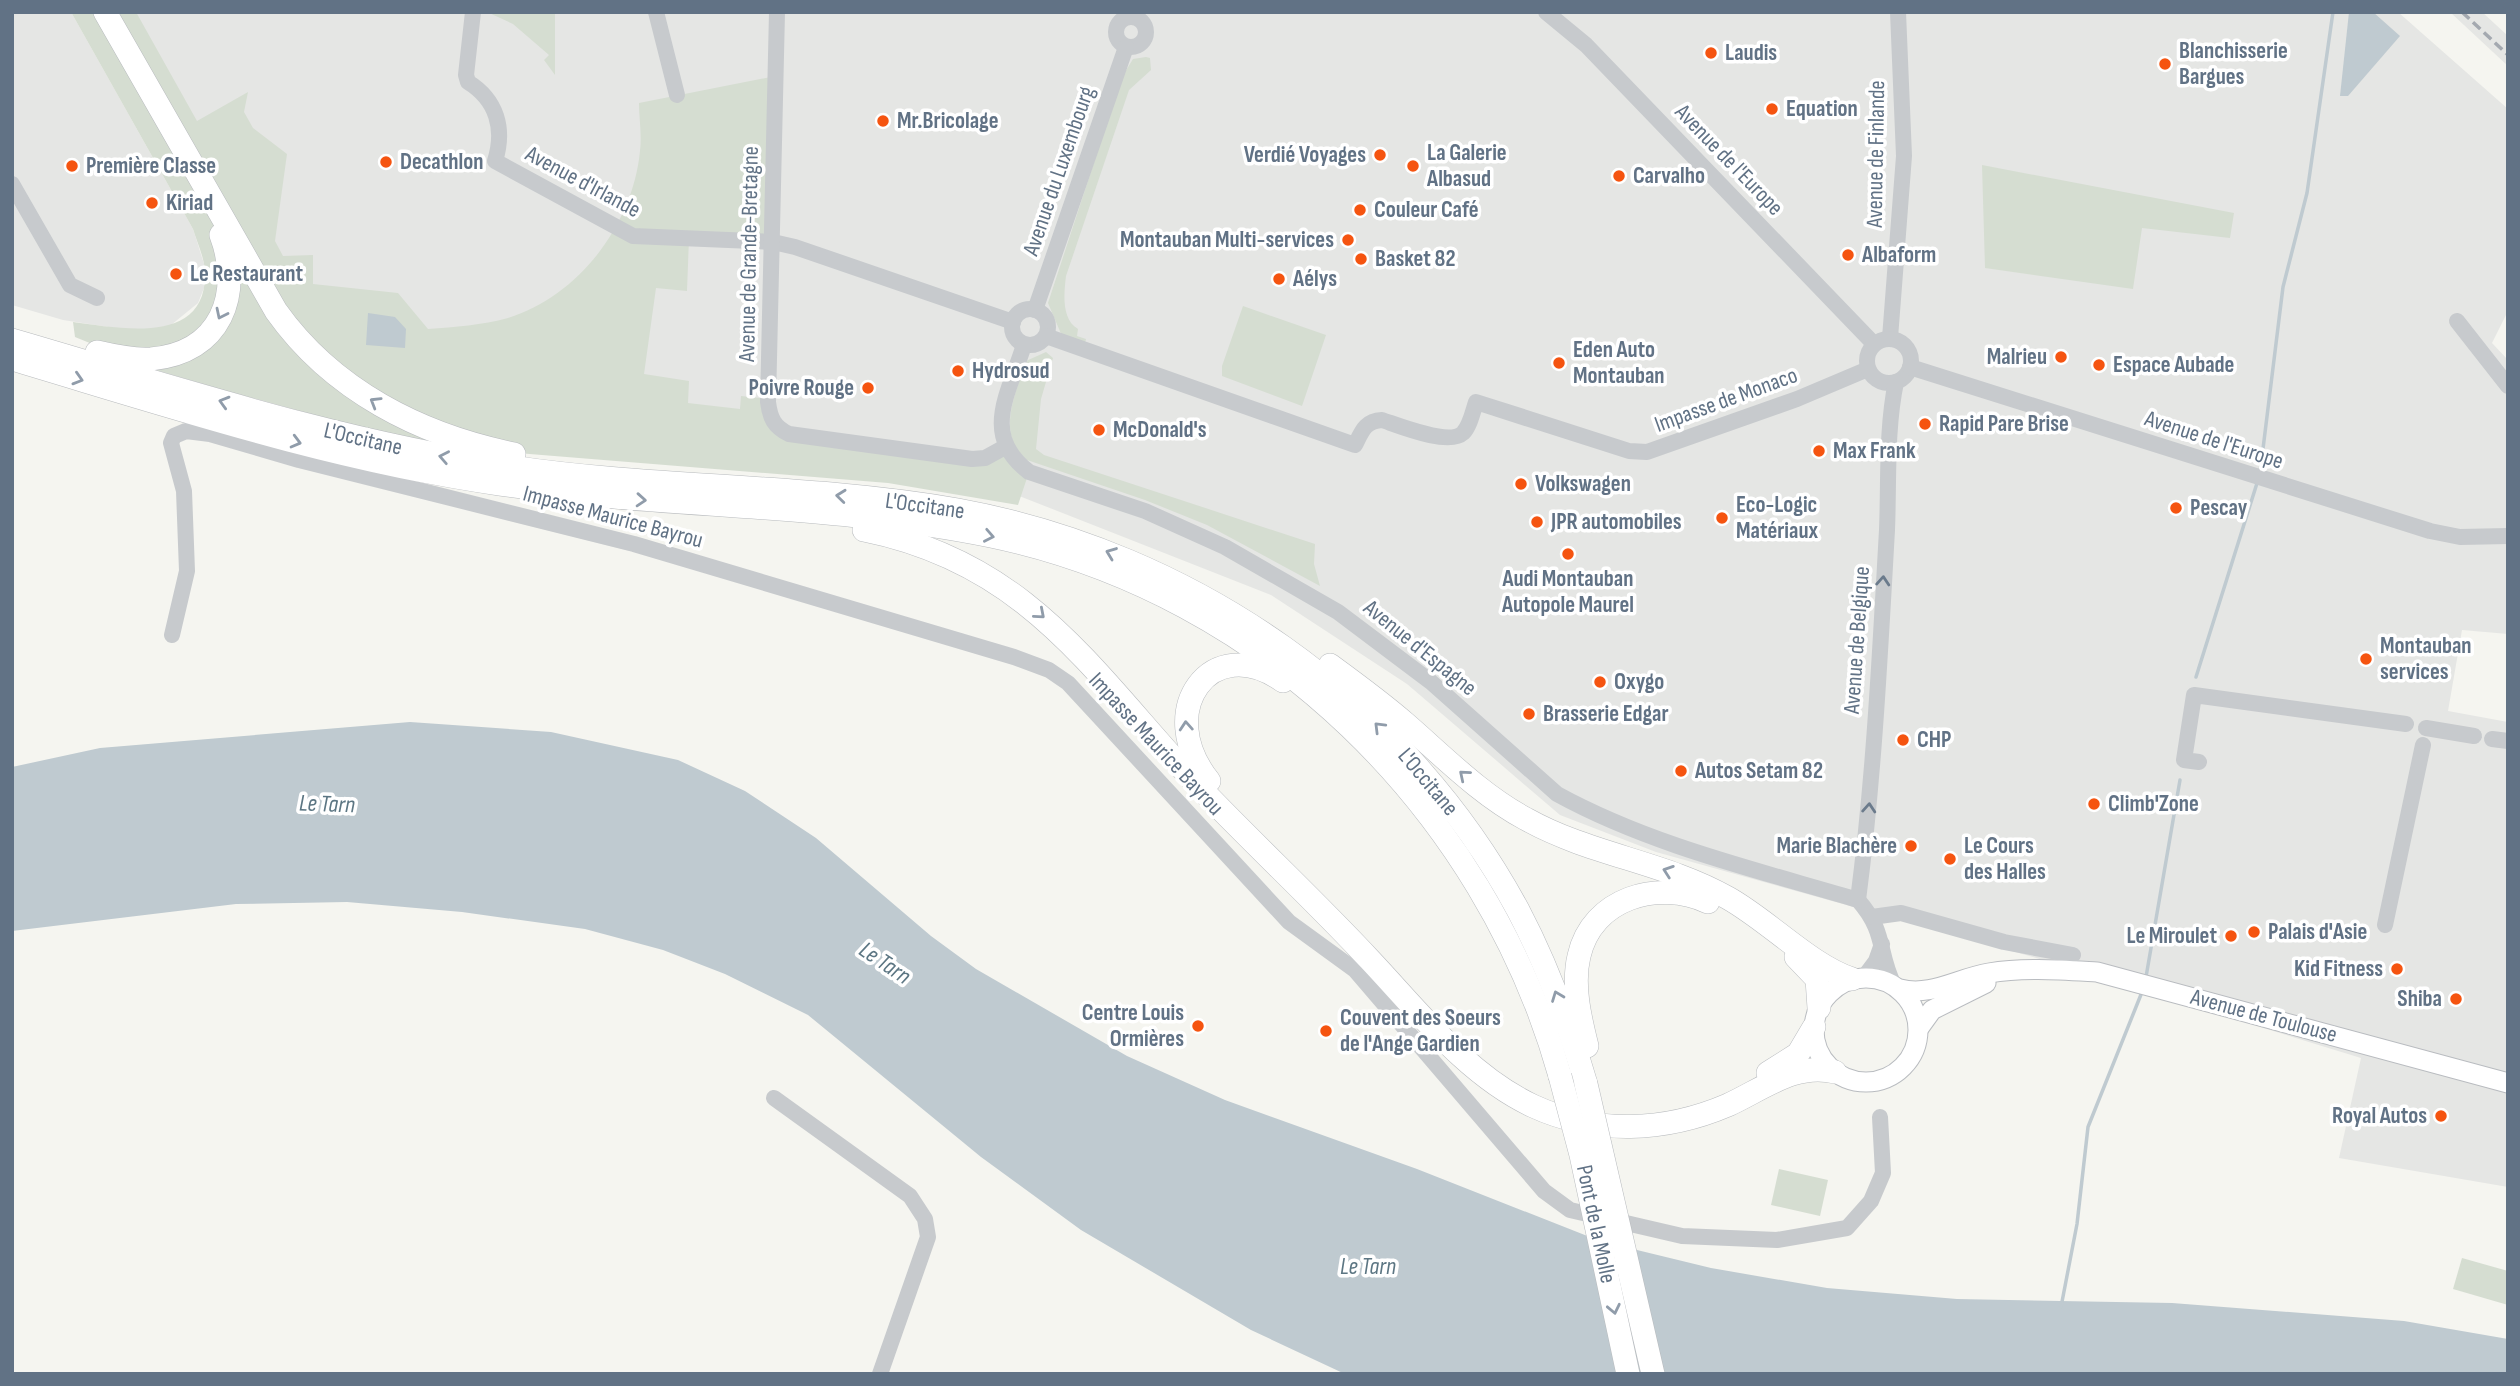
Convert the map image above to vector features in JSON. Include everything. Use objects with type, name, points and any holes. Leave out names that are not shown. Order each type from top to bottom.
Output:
[{"type":"highway","points":[[12,330],[100,353],[153,359],[183,351],[206,337],[221,319],[230,292],[230,266],[214,218],[97,12]]},
{"type":"highway","points":[[105,12],[276,311],[303,345],[350,386],[409,420],[492,449],[749,489]]},
{"type":"highway","name":"L'Occitane","points":[[12,340],[304,425],[390,446],[544,471],[887,500],[995,518],[1093,547],[1200,594],[1259,629],[1315,670],[1361,709],[1412,760],[1458,816],[1486,857],[1534,942],[1592,1085]]},
{"type":"highway","name":"L'Occitane","points":[[12,359],[223,422],[389,465],[519,487],[875,518],[994,537],[1043,549],[1135,583],[1261,652],[1340,716],[1412,791],[1463,860],[1492,908],[1534,1000],[1560,1076]]},
{"type":"highway","points":[[726,506],[894,537],[952,556],[1006,587],[1051,624],[1208,796],[1440,1035],[1480,1072],[1531,1105],[1588,1125],[1644,1127],[1704,1114],[1806,1069],[1835,1072]]},
{"type":"highway","points":[[1200,594],[1274,626],[1361,688],[1466,777],[1525,819],[1599,851],[1660,868],[1704,886],[1752,913],[1821,964],[1858,978]]},
{"type":"highway","points":[[1412,791],[1287,685],[1263,670],[1233,667],[1217,671],[1203,680],[1190,695],[1185,710],[1187,739],[1197,765],[1208,780],[1365,939],[1454,1035],[1487,1065],[1535,1096],[1588,1115],[1646,1116],[1688,1108],[1782,1065],[1798,1054],[1816,1017],[1817,979],[1804,962],[1727,910],[1683,892],[1664,891],[1632,896],[1608,909],[1587,933],[1579,956],[1576,987],[1592,1085]]},
{"type":"highway","name":"Pont de la Molle","points":[[1560,1076],[1581,1154],[1628,1374]]},
{"type":"highway","name":"Pont de la Molle","points":[[1592,1085],[1653,1374]]},
{"type":"main road","name":"Avenue de Toulouse","points":[[1897,987],[1921,992],[1974,976],[2060,970],[2097,972],[2508,1083]]},
{"type":"main road","name":"Avenue de Toulouse","points":[[1919,1028],[1932,1010],[1943,1003],[2018,972]]},
{"type":"main road","points":[[1858,978],[1897,987],[1913,1007],[1919,1028],[1912,1056],[1891,1076],[1867,1083],[1855,1081],[1835,1072],[1817,1047],[1816,1017],[1833,990],[1858,978]]},
{"type":"street","name":"Avenue d'Irlande","points":[[473,12],[466,75],[468,82],[480,90],[495,110],[501,136],[495,161],[633,236],[773,242],[931,292],[1013,322]]},
{"type":"street","points":[[656,12],[677,95]]},
{"type":"street","name":"Avenue de Grande-Bretagne","points":[[777,12],[768,402],[770,416],[778,428],[789,435],[972,459],[985,458],[1005,447]]},
{"type":"street","name":"Avenue de l'Europe","points":[[1546,12],[1586,45],[1882,341]]},
{"type":"street","name":"Avenue de Finlande","points":[[1882,341],[1904,156],[1898,12]]},
{"type":"street","name":"Avenue du Luxembourg","points":[[1035,310],[1126,47],[1137,46],[1145,37],[1143,23],[1137,15]]},
{"type":"street","points":[[12,184],[71,285],[97,298]]},
{"type":"street","points":[[1035,310],[1046,321],[1046,336],[1036,344],[1024,345],[1015,338],[1013,322],[1019,313],[1035,310]]},
{"type":"street","points":[[2457,321],[2508,386]]},
{"type":"street","name":"Impasse de Monaco","points":[[1046,336],[1355,445],[1365,426],[1371,421],[1381,420],[1445,438],[1456,438],[1466,431],[1476,402],[1629,451],[1647,452],[1797,399],[1868,369]]},
{"type":"street","points":[[1882,341],[1907,348],[1910,367],[1905,376],[1896,382],[1877,379],[1868,369],[1867,356],[1882,341]]},
{"type":"street","points":[[1005,447],[1000,428],[1024,345]]},
{"type":"street","name":"Avenue de l'Europe","points":[[1910,367],[2430,531],[2460,537],[2508,536]]},
{"type":"street","name":"Avenue de Belgique","points":[[1858,900],[1868,825],[1887,527],[1891,406],[1896,382]]},
{"type":"street","name":"Impasse Maurice Bayrou","points":[[172,635],[187,571],[184,491],[171,443],[174,436],[186,431],[210,434],[312,464],[634,544],[1014,657],[1049,670],[1068,683],[1289,922],[1355,970],[1544,1191],[1570,1210],[1682,1236],[1777,1240],[1847,1228],[1871,1200],[1882,1173],[1880,1117]]},
{"type":"street","name":"Avenue d'Espagne","points":[[1005,447],[1013,460],[1029,472],[1145,511],[1225,547],[1338,612],[1431,682],[1557,794],[1576,805],[1633,830],[1858,900]]},
{"type":"street","points":[[2199,762],[2184,760],[2194,695],[2406,724]]},
{"type":"street","points":[[2426,728],[2474,736]]},
{"type":"street","points":[[2385,925],[2423,745]]},
{"type":"street","points":[[1858,900],[1872,916],[1897,987]]},
{"type":"street","points":[[1872,916],[1900,913],[2004,942],[2073,955]]},
{"type":"street","points":[[1858,978],[1876,961],[1882,944]]},
{"type":"street","points":[[774,1098],[910,1196],[925,1219],[928,1237],[880,1374]]},
{"type":"shaded area","points":[[12,12],[71,12],[193,229],[205,267],[204,288],[198,303],[171,325],[147,331],[128,330],[63,320],[12,305]]},
{"type":"shaded area","points":[[71,12],[136,12],[197,121],[248,92],[244,112],[253,128],[287,154],[275,241],[283,256],[313,255],[313,284],[398,293],[428,329],[508,318],[534,308],[579,275],[598,254],[626,205],[640,151],[639,103],[776,76],[773,242],[689,238],[687,291],[656,288],[644,374],[689,381],[688,403],[740,409],[741,396],[760,398],[778,428],[972,459],[1005,447],[1029,472],[1018,505],[888,483],[455,448],[329,419],[220,389],[156,370],[75,337],[73,322],[136,329],[177,322],[192,312],[202,295],[205,271],[193,229]]},
{"type":"shaded area","points":[[122,12],[2398,12],[2508,109],[2508,311],[2492,343],[2508,360],[2508,634],[2462,630],[2448,711],[2508,722],[2508,1187],[2339,1158],[2361,1058],[2033,957],[1656,852],[1560,815],[1407,684],[1271,595],[999,488],[344,362]]},
{"type":"shaded area","points":[[487,12],[555,12],[555,75],[544,60],[549,55],[513,24]]},
{"type":"shaded area","points":[[2450,12],[2482,12],[2508,36],[2508,66]]},
{"type":"shaded area","points":[[1150,58],[1151,70],[1129,90],[1066,276],[1066,312],[1078,329],[1077,336],[1086,339],[1085,343],[1062,336],[1048,303],[1122,77],[1133,59]]},
{"type":"shaded area","points":[[1982,165],[2234,213],[2230,238],[2142,228],[2133,289],[1985,268]]},
{"type":"shaded area","points":[[1243,306],[1326,335],[1302,406],[1222,376],[1222,366]]},
{"type":"shaded area","points":[[1046,352],[1053,358],[1041,399],[1036,449],[1044,455],[1315,544],[1314,564],[1320,586],[1207,525],[1145,500],[1027,460],[1017,450],[1012,438],[1010,426],[1013,400],[1026,361]]},
{"type":"shaded area","points":[[1779,1169],[1828,1180],[1820,1216],[1771,1205]]},
{"type":"shaded area","points":[[2462,1258],[2508,1271],[2508,1305],[2453,1289]]},
{"type":"water","points":[[2349,12],[2373,12],[2400,36],[2348,96],[2340,96]]},
{"type":"water","points":[[368,313],[395,317],[406,329],[405,348],[366,345]]},
{"type":"water","name":"Le Tarn","points":[[410,722],[551,732],[678,760],[745,791],[816,838],[931,936],[976,969],[1127,1056],[1225,1100],[1417,1169],[1600,1241],[1711,1268],[1827,1288],[1957,1299],[2172,1303],[2404,1321],[2508,1339],[2508,1374],[1345,1374],[1251,1330],[1081,1230],[981,1157],[808,1015],[725,974],[663,950],[585,929],[462,912],[347,902],[236,904],[12,931],[12,767],[100,748]]},
{"type":"waterway","points":[[2260,473],[2283,287],[2307,193],[2333,12]]},
{"type":"waterway","points":[[2196,677],[2258,480]]},
{"type":"waterway","points":[[2146,977],[2180,780]]},
{"type":"waterway","points":[[2061,1307],[2077,1224],[2088,1127],[2142,992]]},
{"type":"railway","points":[[2462,12],[2508,55]]},
{"type":"place","name":"Laudis","points":[[1711,53]]},
{"type":"place","name":"Blanchisserie Bargues","points":[[2165,64]]},
{"type":"place","name":"Equation","points":[[1772,109]]},
{"type":"place","name":"Mr.Bricolage","points":[[883,121]]},
{"type":"place","name":"Verdié Voyages","points":[[1380,155]]},
{"type":"place","name":"Decathlon","points":[[386,162]]},
{"type":"place","name":"Première Classe","points":[[72,166]]},
{"type":"place","name":"La Galerie Albasud","points":[[1413,166]]},
{"type":"place","name":"Carvalho","points":[[1619,176]]},
{"type":"place","name":"Kiriad","points":[[152,203]]},
{"type":"place","name":"Couleur Café","points":[[1360,210]]},
{"type":"place","name":"Montauban Multi-services","points":[[1348,240]]},
{"type":"place","name":"Albaform","points":[[1848,255]]},
{"type":"place","name":"Basket 82","points":[[1361,259]]},
{"type":"place","name":"Le Restaurant","points":[[176,274]]},
{"type":"place","name":"Aélys","points":[[1279,279]]},
{"type":"place","name":"Malrieu","points":[[2061,357]]},
{"type":"place","name":"Eden Auto Montauban","points":[[1559,363]]},
{"type":"place","name":"Espace Aubade","points":[[2099,365]]},
{"type":"place","name":"Hydrosud","points":[[958,371]]},
{"type":"place","name":"Poivre Rouge","points":[[868,388]]},
{"type":"place","name":"Rapid Pare Brise","points":[[1925,424]]},
{"type":"place","name":"McDonald's","points":[[1099,430]]},
{"type":"place","name":"Max Frank","points":[[1819,451]]},
{"type":"place","name":"Volkswagen","points":[[1521,484]]},
{"type":"place","name":"Pescay","points":[[2176,508]]},
{"type":"place","name":"Eco-Logic Matériaux","points":[[1722,518]]},
{"type":"place","name":"JPR automobiles","points":[[1537,522]]},
{"type":"place","name":"Audi Montauban Autopole Maurel","points":[[1568,554]]},
{"type":"place","name":"Montauban services","points":[[2366,659]]},
{"type":"place","name":"Oxygo","points":[[1600,682]]},
{"type":"place","name":"Brasserie Edgar","points":[[1529,714]]},
{"type":"place","name":"CHP","points":[[1903,740]]},
{"type":"place","name":"Autos Setam 82","points":[[1681,771]]},
{"type":"place","name":"Climb'Zone","points":[[2094,804]]},
{"type":"place","name":"Marie Blachère","points":[[1911,846]]},
{"type":"place","name":"Le Cours des Halles","points":[[1950,859]]},
{"type":"place","name":"Palais d'Asie","points":[[2254,932]]},
{"type":"place","name":"Le Miroulet","points":[[2231,936]]},
{"type":"place","name":"Kid Fitness","points":[[2397,969]]},
{"type":"place","name":"Shiba","points":[[2456,999]]},
{"type":"place","name":"Centre Louis Ormières","points":[[1198,1026]]},
{"type":"place","name":"Couvent des Soeurs de l'Ange Gardien","points":[[1326,1031]]},
{"type":"place","name":"Royal Autos","points":[[2441,1116]]}]
